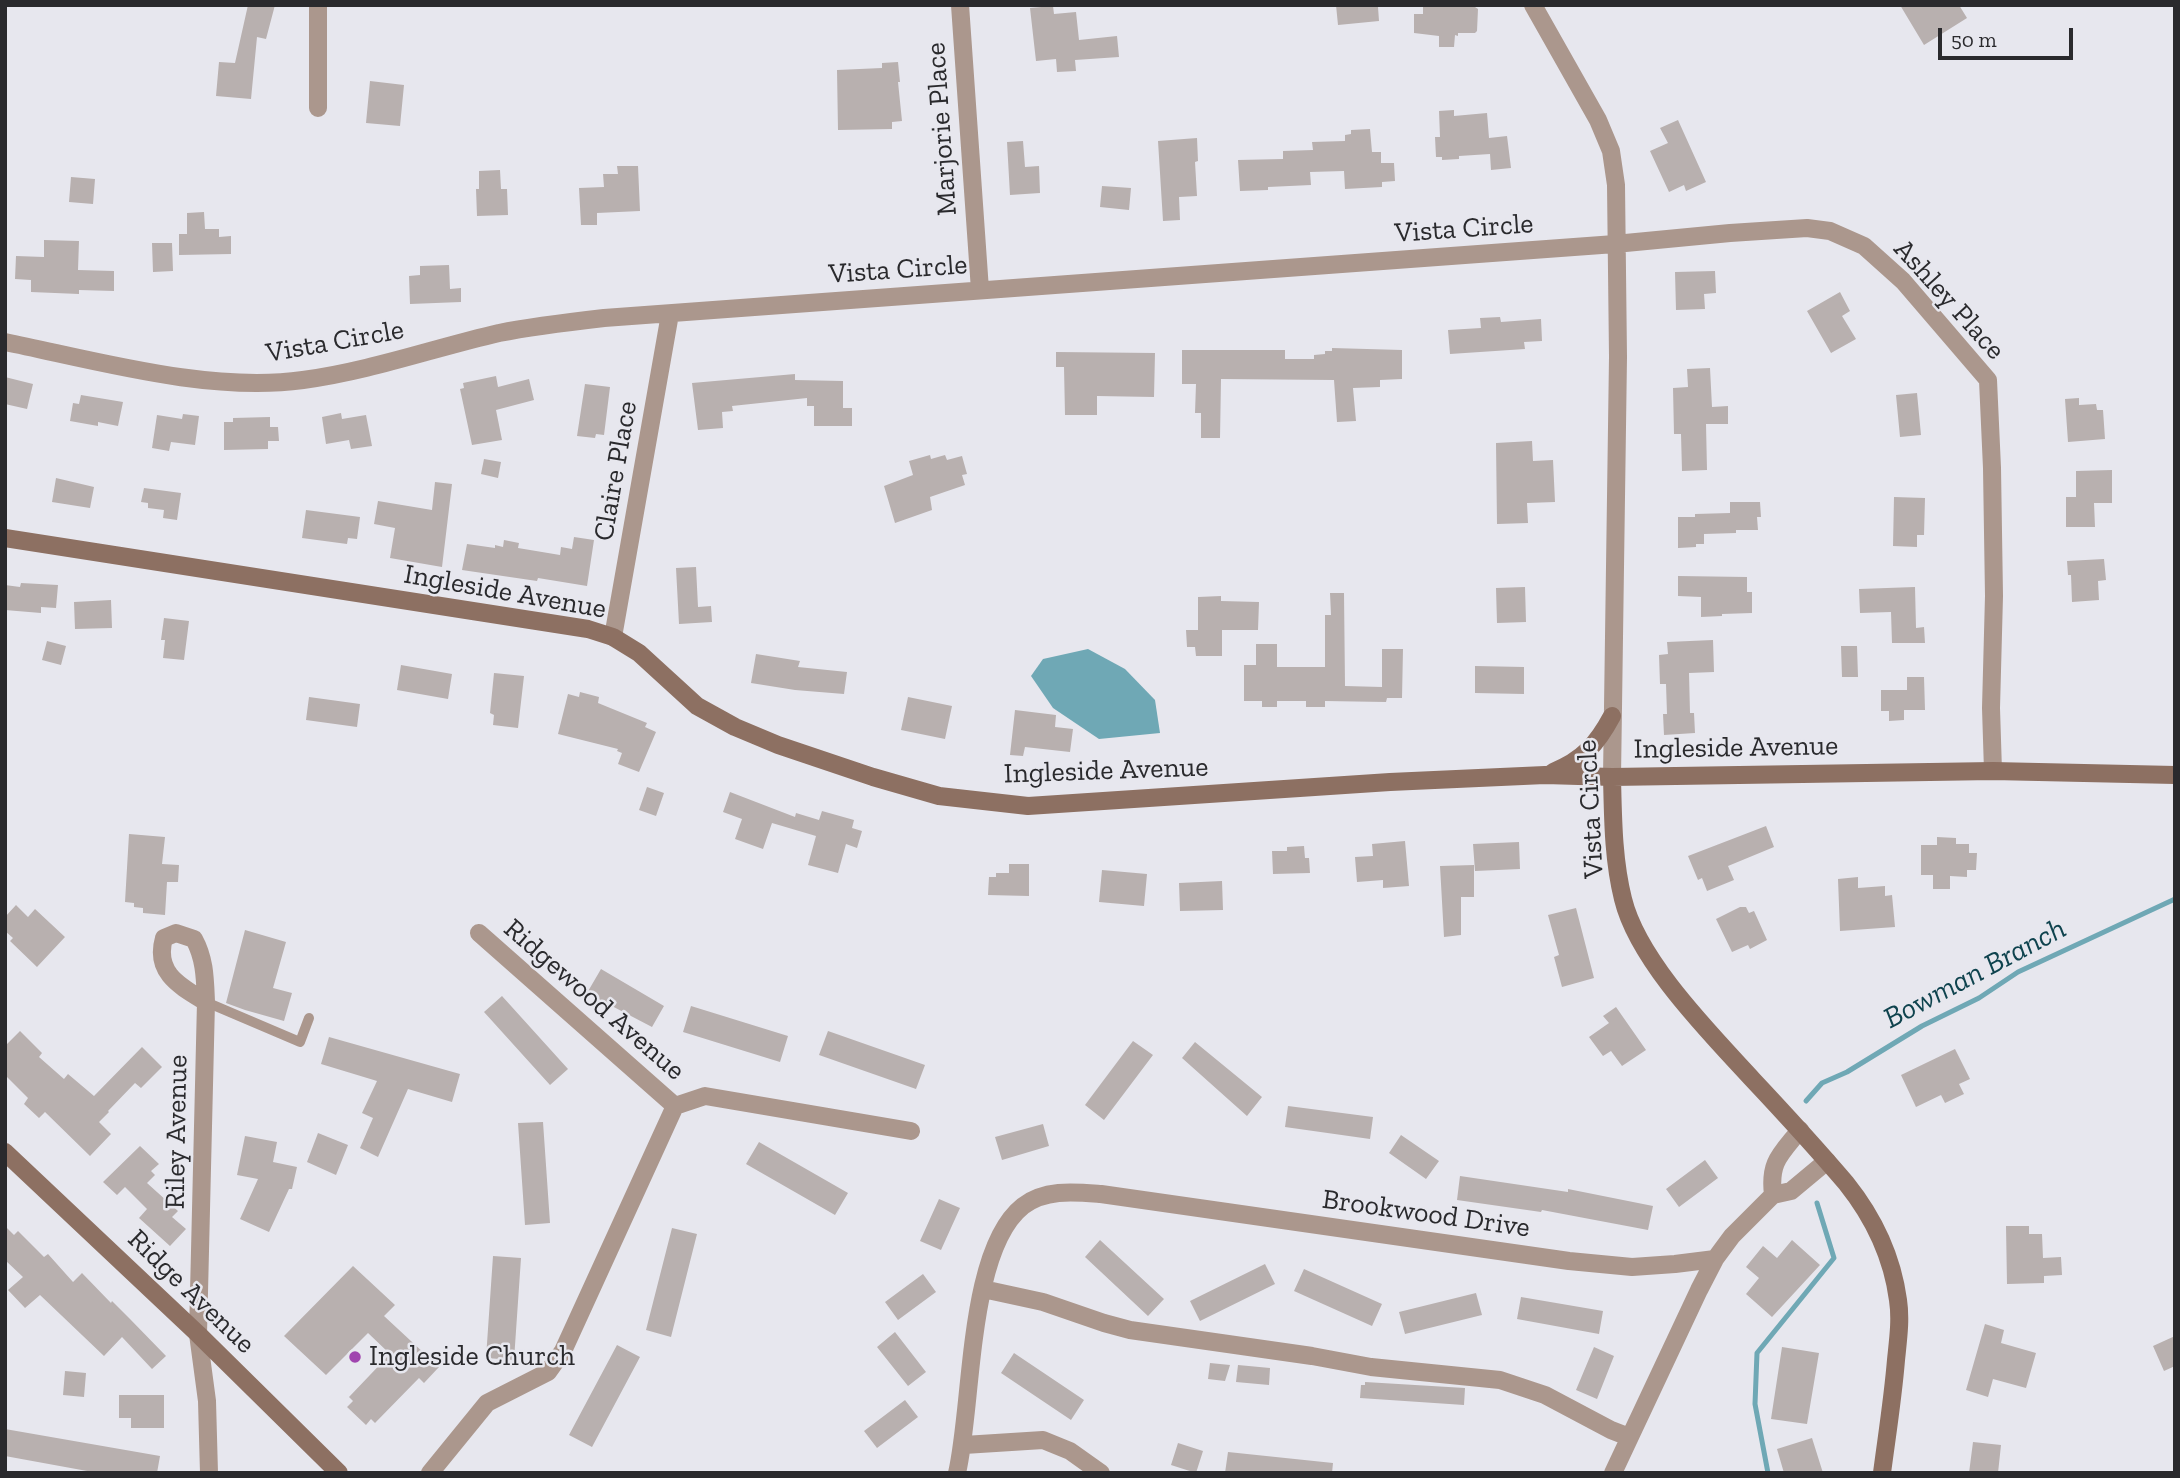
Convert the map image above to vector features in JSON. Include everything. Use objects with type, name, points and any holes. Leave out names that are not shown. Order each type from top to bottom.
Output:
[{"type":"street","points":[[318,5],[318,108]]},
{"type":"street","name":"Marjorie Place","points":[[960,5],[980,290]]},
{"type":"street","points":[[1534,5],[1598,120],[1611,151],[1616,185],[1615,244]]},
{"type":"street","name":"Ashley Place","points":[[1615,244],[1807,228],[1830,231],[1864,246],[1903,281],[1988,380],[1994,596],[1991,708],[1993,771]]},
{"type":"street","name":"Vista Circle","points":[[5,342],[204,379],[248,383],[301,381],[367,368],[499,334],[604,318],[1615,244],[1617,441],[1612,777],[1614,841],[1623,901],[1657,968],[1708,1031],[1827,1161],[1866,1209],[1881,1238],[1892,1269],[1899,1302],[1895,1374],[1882,1473]]},
{"type":"street","name":"Claire Place","points":[[613,637],[670,314]]},
{"type":"street","name":"Ingleside Avenue","points":[[5,538],[574,627],[613,637],[639,653],[697,706],[778,746],[939,796],[1028,806],[1390,782],[1545,775],[1612,777],[1993,771],[2175,775]]},
{"type":"street","points":[[1545,775],[1573,764],[1601,737],[1612,716]]},
{"type":"street","name":"Ridgewood Avenue","points":[[479,933],[675,1106]]},
{"type":"street","name":"Riley Avenue","points":[[206,1002],[198,1334],[207,1401],[209,1473]]},
{"type":"street","name":"Ridgewood Avenue","points":[[430,1473],[487,1403],[548,1372],[563,1351],[675,1106],[705,1096],[911,1131]]},
{"type":"street","points":[[1773,1195],[1771,1176],[1776,1160],[1800,1130]]},
{"type":"street","name":"Ridge Avenue","points":[[5,1152],[198,1334],[339,1473]]},
{"type":"street","points":[[1613,1473],[1715,1259],[1732,1237],[1773,1195],[1791,1191],[1827,1161]]},
{"type":"street","name":"Brookwood Drive","points":[[983,1289],[1002,1229],[1023,1206],[1045,1196],[1066,1192],[1101,1194],[1569,1261],[1632,1267],[1715,1259]]},
{"type":"street","points":[[957,1473],[964,1445],[966,1400],[983,1289],[1043,1302],[1130,1330],[1371,1367],[1500,1380],[1545,1395],[1629,1437]]},
{"type":"street","points":[[964,1445],[1043,1440],[1070,1451],[1096,1471]]},
{"type":"lane","points":[[206,1002],[300,1042],[309,1018]]},
{"type":"water","points":[[1088,649],[1125,669],[1155,700],[1160,733],[1099,739],[1053,708],[1031,676],[1043,659]]},
{"type":"building","points":[[248,5],[275,5],[266,39],[257,37],[251,99],[216,96],[219,62],[235,63]]},
{"type":"building","points":[[1336,5],[1378,7],[1379,21],[1338,25]]},
{"type":"building","points":[[1423,5],[1475,7],[1478,9],[1477,31],[1455,35],[1454,47],[1439,47],[1439,36],[1414,33],[1414,14],[1423,14]]},
{"type":"building","points":[[1900,5],[1959,5],[1967,18],[1924,45]]},
{"type":"building","points":[[1053,6],[1054,14],[1076,12],[1079,40],[1117,36],[1119,57],[1075,60],[1076,71],[1057,72],[1056,59],[1036,61],[1030,8]]},
{"type":"building","points":[[898,62],[902,121],[892,122],[892,129],[838,130],[837,70],[882,68],[882,63]]},
{"type":"building","points":[[370,81],[404,85],[400,126],[366,123]]},
{"type":"building","points":[[1454,110],[1454,116],[1487,113],[1489,138],[1507,136],[1511,168],[1491,170],[1490,154],[1442,160],[1442,157],[1436,157],[1435,137],[1440,137],[1439,111]]},
{"type":"building","points":[[1678,120],[1706,182],[1686,191],[1684,185],[1669,192],[1650,151],[1668,143],[1660,128]]},
{"type":"building","points":[[1370,129],[1372,152],[1381,152],[1381,163],[1394,163],[1395,181],[1382,182],[1382,187],[1345,189],[1344,171],[1310,172],[1311,185],[1240,191],[1238,160],[1283,159],[1283,151],[1313,150],[1312,142],[1345,141],[1345,135],[1351,134],[1351,130]]},
{"type":"building","points":[[1197,138],[1197,196],[1179,197],[1180,220],[1163,221],[1158,141]]},
{"type":"building","points":[[1023,141],[1025,167],[1039,166],[1040,193],[1010,195],[1007,142]]},
{"type":"building","points":[[617,166],[638,166],[640,211],[597,213],[597,225],[581,225],[579,188],[604,187],[603,174],[618,174]]},
{"type":"building","points":[[500,170],[501,189],[507,189],[508,215],[477,216],[476,189],[479,189],[479,171]]},
{"type":"building","points":[[71,177],[95,179],[93,204],[69,202]]},
{"type":"building","points":[[1102,186],[1131,188],[1129,210],[1100,207]]},
{"type":"building","points":[[204,212],[205,229],[219,229],[219,237],[231,236],[231,254],[179,255],[179,234],[187,234],[187,213]]},
{"type":"building","points":[[44,240],[79,241],[78,270],[114,271],[114,291],[79,290],[79,294],[31,292],[31,280],[15,279],[16,256],[44,257]]},
{"type":"building","points":[[152,243],[172,243],[173,271],[153,272]]},
{"type":"building","points":[[449,265],[450,289],[461,288],[461,302],[410,304],[409,276],[420,275],[420,266]]},
{"type":"building","points":[[1715,271],[1716,293],[1704,294],[1705,309],[1676,310],[1675,272]]},
{"type":"building","points":[[1840,292],[1850,311],[1842,316],[1856,339],[1831,353],[1807,311]]},
{"type":"building","points":[[1500,317],[1501,322],[1541,319],[1542,341],[1524,342],[1525,349],[1450,354],[1448,330],[1481,328],[1480,318]]},
{"type":"building","points":[[1332,348],[1402,350],[1402,379],[1380,380],[1380,387],[1353,388],[1356,421],[1337,422],[1334,380],[1221,379],[1220,438],[1201,438],[1201,413],[1195,413],[1196,384],[1182,384],[1182,350],[1285,350],[1285,359],[1314,359],[1314,355],[1325,354],[1325,351],[1332,351]]},
{"type":"building","points":[[1056,352],[1155,353],[1154,397],[1097,396],[1097,415],[1065,415],[1064,367],[1056,367]]},
{"type":"building","points":[[1710,368],[1712,407],[1728,406],[1728,424],[1706,424],[1707,470],[1682,471],[1681,434],[1674,434],[1673,388],[1688,387],[1687,369]]},
{"type":"building","points":[[795,374],[795,380],[843,381],[843,408],[852,408],[852,426],[814,426],[814,406],[807,406],[807,398],[732,406],[733,411],[722,412],[723,428],[698,430],[692,383]]},
{"type":"building","points":[[496,376],[498,387],[529,379],[534,400],[496,410],[502,440],[472,445],[460,389],[464,388],[463,383]]},
{"type":"building","points":[[5,377],[33,384],[27,409],[5,404]]},
{"type":"building","points":[[585,384],[610,387],[604,435],[596,434],[595,438],[577,436]]},
{"type":"building","points":[[1917,393],[1921,435],[1900,437],[1896,395]]},
{"type":"building","points":[[81,395],[123,402],[118,426],[70,421],[73,403],[79,404]]},
{"type":"building","points":[[2079,398],[2079,405],[2096,404],[2097,410],[2103,410],[2105,439],[2068,442],[2065,399]]},
{"type":"building","points":[[341,413],[342,419],[366,415],[372,446],[351,449],[349,440],[326,444],[322,417]]},
{"type":"building","points":[[183,414],[199,416],[195,445],[171,442],[169,451],[152,448],[157,415],[182,419]]},
{"type":"building","points":[[270,417],[270,427],[278,427],[279,441],[268,441],[268,449],[224,450],[224,422],[233,422],[233,418]]},
{"type":"building","points":[[1532,441],[1533,461],[1553,460],[1555,502],[1527,503],[1528,523],[1497,524],[1496,443]]},
{"type":"building","points":[[930,455],[931,459],[945,455],[947,460],[962,456],[967,474],[962,475],[965,485],[930,497],[932,510],[895,523],[884,486],[913,475],[909,461]]},
{"type":"building","points":[[484,459],[501,462],[498,478],[481,474]]},
{"type":"building","points":[[2112,470],[2112,503],[2094,503],[2095,527],[2066,527],[2066,497],[2076,497],[2076,471]]},
{"type":"building","points":[[56,478],[94,487],[90,508],[52,502]]},
{"type":"building","points":[[435,482],[452,484],[442,567],[390,558],[395,528],[374,524],[378,501],[432,510]]},
{"type":"building","points":[[144,488],[181,493],[177,520],[163,518],[164,510],[148,508],[148,503],[141,502]]},
{"type":"building","points":[[1894,497],[1925,498],[1924,535],[1917,535],[1917,547],[1893,546]]},
{"type":"building","points":[[1730,502],[1760,502],[1758,530],[1704,534],[1704,544],[1678,548],[1678,517],[1730,513]]},
{"type":"building","points":[[306,510],[360,517],[357,539],[348,538],[347,544],[302,538]]},
{"type":"building","points":[[574,537],[594,540],[587,586],[462,570],[467,544],[495,548],[495,545],[503,547],[504,540],[519,543],[518,548],[560,555],[561,547],[572,549]]},
{"type":"building","points":[[2104,559],[2106,580],[2098,581],[2099,600],[2072,602],[2071,575],[2068,575],[2067,561]]},
{"type":"building","points":[[696,567],[698,607],[711,606],[712,622],[679,624],[676,568]]},
{"type":"building","points":[[1678,576],[1747,577],[1747,592],[1752,592],[1752,613],[1701,617],[1701,597],[1678,596]]},
{"type":"building","points":[[21,583],[58,585],[56,608],[41,607],[41,613],[5,610],[5,585],[20,587]]},
{"type":"building","points":[[1525,587],[1526,622],[1497,623],[1496,588]]},
{"type":"building","points":[[1915,587],[1916,628],[1924,627],[1925,643],[1892,643],[1891,612],[1860,613],[1859,589]]},
{"type":"building","points":[[1330,593],[1344,593],[1345,686],[1382,687],[1382,649],[1403,649],[1402,698],[1387,698],[1386,702],[1325,701],[1325,707],[1306,707],[1306,701],[1277,701],[1277,707],[1262,707],[1262,701],[1244,701],[1244,665],[1256,665],[1256,644],[1277,644],[1277,667],[1325,667],[1325,615],[1331,615]]},
{"type":"building","points":[[1221,596],[1221,601],[1259,602],[1258,630],[1222,630],[1222,656],[1196,656],[1195,647],[1187,647],[1186,630],[1198,630],[1198,597]]},
{"type":"building","points":[[111,600],[112,628],[75,629],[74,602]]},
{"type":"building","points":[[164,618],[189,621],[184,660],[163,658],[165,640],[161,640]]},
{"type":"building","points":[[1713,640],[1714,672],[1689,673],[1690,713],[1694,713],[1695,733],[1664,735],[1663,714],[1667,714],[1666,684],[1660,684],[1659,655],[1668,654],[1667,642]]},
{"type":"building","points":[[47,641],[66,646],[61,665],[42,660]]},
{"type":"building","points":[[1841,646],[1857,646],[1858,677],[1842,677]]},
{"type":"building","points":[[756,654],[800,661],[798,667],[847,672],[844,694],[751,683]]},
{"type":"building","points":[[401,665],[452,674],[448,699],[397,690]]},
{"type":"building","points":[[1475,666],[1524,667],[1524,694],[1475,693]]},
{"type":"building","points":[[494,673],[524,676],[518,728],[493,725],[494,715],[490,713]]},
{"type":"building","points":[[1907,677],[1924,677],[1925,710],[1904,710],[1904,720],[1889,721],[1889,711],[1881,711],[1881,690],[1907,690]]},
{"type":"building","points":[[580,692],[599,697],[598,703],[647,723],[645,727],[656,732],[639,772],[618,764],[622,753],[617,751],[618,749],[558,734],[568,694],[579,697]]},
{"type":"building","points":[[309,697],[360,704],[357,727],[306,720]]},
{"type":"building","points":[[908,697],[952,706],[945,739],[901,730]]},
{"type":"building","points":[[1015,710],[1056,715],[1055,727],[1073,729],[1070,752],[1025,747],[1023,756],[1010,755]]},
{"type":"building","points":[[647,787],[664,793],[656,816],[639,810]]},
{"type":"building","points":[[730,792],[795,817],[796,813],[819,820],[822,811],[854,820],[852,828],[862,831],[857,848],[846,844],[838,873],[808,865],[816,836],[772,823],[763,849],[735,839],[742,819],[723,812]]},
{"type":"building","points":[[1766,826],[1774,847],[1728,866],[1734,880],[1707,891],[1702,878],[1698,880],[1688,856]]},
{"type":"building","points":[[129,834],[165,837],[162,864],[179,865],[178,882],[167,882],[165,915],[143,913],[143,908],[125,902]]},
{"type":"building","points":[[1937,837],[1956,838],[1956,844],[1969,844],[1969,853],[1977,853],[1976,870],[1967,870],[1967,877],[1950,876],[1950,889],[1933,889],[1933,875],[1921,875],[1921,845],[1937,845]]},
{"type":"building","points":[[1405,841],[1409,886],[1383,888],[1383,880],[1357,882],[1355,857],[1373,856],[1372,844]]},
{"type":"building","points":[[1519,842],[1520,869],[1475,871],[1473,844]]},
{"type":"building","points":[[1304,846],[1305,858],[1309,858],[1310,873],[1273,874],[1272,851],[1287,851],[1287,847]]},
{"type":"building","points":[[1009,864],[1029,864],[1029,896],[988,895],[989,877],[996,877],[996,873],[1009,873]]},
{"type":"building","points":[[1474,865],[1474,897],[1461,897],[1461,935],[1444,937],[1440,866]]},
{"type":"building","points":[[1102,870],[1147,874],[1144,906],[1099,902]]},
{"type":"building","points":[[1858,877],[1858,888],[1885,886],[1885,896],[1892,895],[1895,927],[1840,931],[1838,879]]},
{"type":"building","points":[[1222,881],[1223,910],[1180,911],[1179,883]]},
{"type":"building","points":[[16,905],[28,917],[35,909],[65,937],[37,967],[10,941],[13,938],[5,931],[5,917]]},
{"type":"building","points":[[1740,907],[1746,907],[1749,913],[1754,911],[1767,940],[1750,949],[1748,945],[1732,952],[1716,919]]},
{"type":"building","points":[[1576,908],[1594,978],[1562,987],[1554,957],[1559,955],[1548,915]]},
{"type":"building","points":[[245,930],[286,942],[273,988],[292,993],[284,1021],[226,1003]]},
{"type":"building","points":[[601,969],[664,1006],[652,1027],[587,993]]},
{"type":"building","points":[[502,996],[568,1069],[550,1085],[484,1012]]},
{"type":"building","points":[[691,1006],[788,1036],[780,1062],[683,1032]]},
{"type":"building","points":[[1616,1007],[1646,1050],[1622,1066],[1611,1051],[1603,1056],[1589,1037],[1609,1023],[1603,1016]]},
{"type":"building","points":[[20,1031],[42,1053],[39,1057],[64,1079],[68,1074],[94,1096],[142,1047],[162,1067],[141,1088],[135,1083],[99,1122],[111,1134],[90,1156],[45,1112],[39,1118],[24,1104],[28,1098],[5,1075],[5,1046]]},
{"type":"building","points":[[828,1031],[925,1065],[916,1089],[819,1055]]},
{"type":"building","points":[[329,1037],[460,1074],[452,1102],[408,1089],[378,1157],[360,1148],[373,1118],[362,1113],[377,1081],[321,1064]]},
{"type":"building","points":[[1133,1041],[1153,1055],[1104,1120],[1085,1105]]},
{"type":"building","points":[[1195,1042],[1262,1097],[1247,1116],[1182,1058]]},
{"type":"building","points":[[1955,1049],[1970,1079],[1959,1084],[1964,1094],[1945,1103],[1941,1095],[1916,1107],[1901,1075]]},
{"type":"building","points":[[1288,1106],[1373,1117],[1370,1139],[1285,1127]]},
{"type":"building","points":[[543,1122],[550,1223],[525,1225],[518,1123]]},
{"type":"building","points":[[1043,1124],[1049,1146],[1002,1160],[995,1137]]},
{"type":"building","points":[[318,1133],[348,1145],[336,1175],[307,1162]]},
{"type":"building","points":[[1401,1135],[1439,1161],[1426,1179],[1389,1153]]},
{"type":"building","points":[[245,1136],[277,1142],[273,1162],[297,1167],[292,1189],[289,1189],[269,1232],[240,1219],[258,1179],[237,1175]]},
{"type":"building","points":[[759,1142],[848,1193],[835,1215],[746,1164]]},
{"type":"building","points":[[140,1146],[159,1164],[151,1171],[155,1175],[147,1183],[178,1211],[172,1217],[186,1229],[170,1246],[139,1218],[147,1209],[125,1187],[117,1195],[103,1182]]},
{"type":"building","points":[[1705,1160],[1718,1178],[1679,1207],[1666,1189]]},
{"type":"building","points":[[1460,1176],[1568,1192],[1568,1189],[1653,1206],[1648,1230],[1542,1210],[1541,1212],[1457,1200]]},
{"type":"building","points":[[939,1199],[960,1208],[941,1250],[920,1241]]},
{"type":"building","points":[[5,1226],[14,1235],[18,1231],[44,1257],[48,1254],[73,1282],[82,1273],[166,1356],[152,1369],[122,1337],[104,1356],[40,1295],[25,1308],[8,1290],[23,1277],[5,1260]]},
{"type":"building","points":[[2006,1226],[2029,1226],[2029,1234],[2042,1234],[2043,1258],[2061,1257],[2062,1275],[2044,1276],[2044,1283],[2007,1284]]},
{"type":"building","points":[[672,1228],[697,1234],[671,1337],[646,1330]]},
{"type":"building","points":[[1100,1240],[1164,1299],[1148,1316],[1085,1257]]},
{"type":"building","points":[[1792,1240],[1820,1265],[1772,1317],[1746,1294],[1759,1278],[1746,1267],[1763,1246],[1777,1258]]},
{"type":"building","points":[[493,1256],[521,1258],[514,1360],[486,1358]]},
{"type":"building","points":[[1265,1264],[1275,1284],[1200,1321],[1190,1301]]},
{"type":"building","points":[[353,1266],[395,1305],[384,1316],[439,1367],[424,1383],[419,1378],[375,1423],[371,1419],[366,1425],[347,1407],[353,1401],[349,1397],[390,1354],[368,1333],[326,1375],[284,1336]]},
{"type":"building","points":[[1304,1269],[1382,1304],[1372,1326],[1294,1291]]},
{"type":"building","points":[[923,1274],[936,1292],[898,1320],[885,1302]]},
{"type":"building","points":[[1476,1293],[1482,1315],[1405,1334],[1399,1312]]},
{"type":"building","points":[[1521,1297],[1603,1311],[1599,1334],[1517,1319]]},
{"type":"building","points":[[1985,1324],[2004,1330],[2001,1343],[2036,1353],[2026,1388],[1993,1379],[1988,1397],[1966,1390]]},
{"type":"building","points":[[895,1332],[926,1372],[908,1386],[877,1347]]},
{"type":"building","points":[[2175,1336],[2175,1366],[2164,1371],[2153,1346]]},
{"type":"building","points":[[617,1345],[640,1357],[592,1447],[569,1435]]},
{"type":"building","points":[[1594,1347],[1614,1356],[1597,1399],[1576,1390]]},
{"type":"building","points":[[1782,1347],[1819,1353],[1807,1424],[1771,1419]]},
{"type":"building","points":[[1014,1353],[1084,1400],[1071,1420],[1001,1373]]},
{"type":"building","points":[[1210,1363],[1230,1365],[1225,1381],[1208,1379]]},
{"type":"building","points":[[1238,1365],[1270,1368],[1269,1385],[1236,1382]]},
{"type":"building","points":[[65,1371],[86,1373],[84,1397],[63,1395]]},
{"type":"building","points":[[1365,1382],[1465,1388],[1464,1405],[1360,1398],[1361,1385],[1365,1385]]},
{"type":"building","points":[[119,1395],[164,1395],[164,1428],[131,1428],[131,1418],[119,1418]]},
{"type":"building","points":[[905,1400],[918,1417],[877,1448],[864,1431]]},
{"type":"building","points":[[5,1429],[160,1456],[157,1473],[98,1473],[5,1456]]},
{"type":"building","points":[[1812,1438],[1823,1473],[1784,1473],[1777,1449]]},
{"type":"building","points":[[1973,1442],[2001,1445],[1998,1473],[1969,1473]]},
{"type":"building","points":[[1178,1443],[1203,1451],[1196,1473],[1171,1465]]},
{"type":"building","points":[[1228,1452],[1333,1463],[1332,1473],[1225,1473]]},
{"type":"waterway","name":"Bowman Branch","points":[[1806,1101],[1822,1083],[1847,1072],[1922,1026],[1979,998],[2018,972],[2175,899]]},
{"type":"waterway","name":"Bowman Branch","points":[[1768,1473],[1755,1404],[1757,1353],[1834,1258],[1817,1203]]},
{"type":"place","name":"Ingleside Church","points":[[355,1357]]}]
